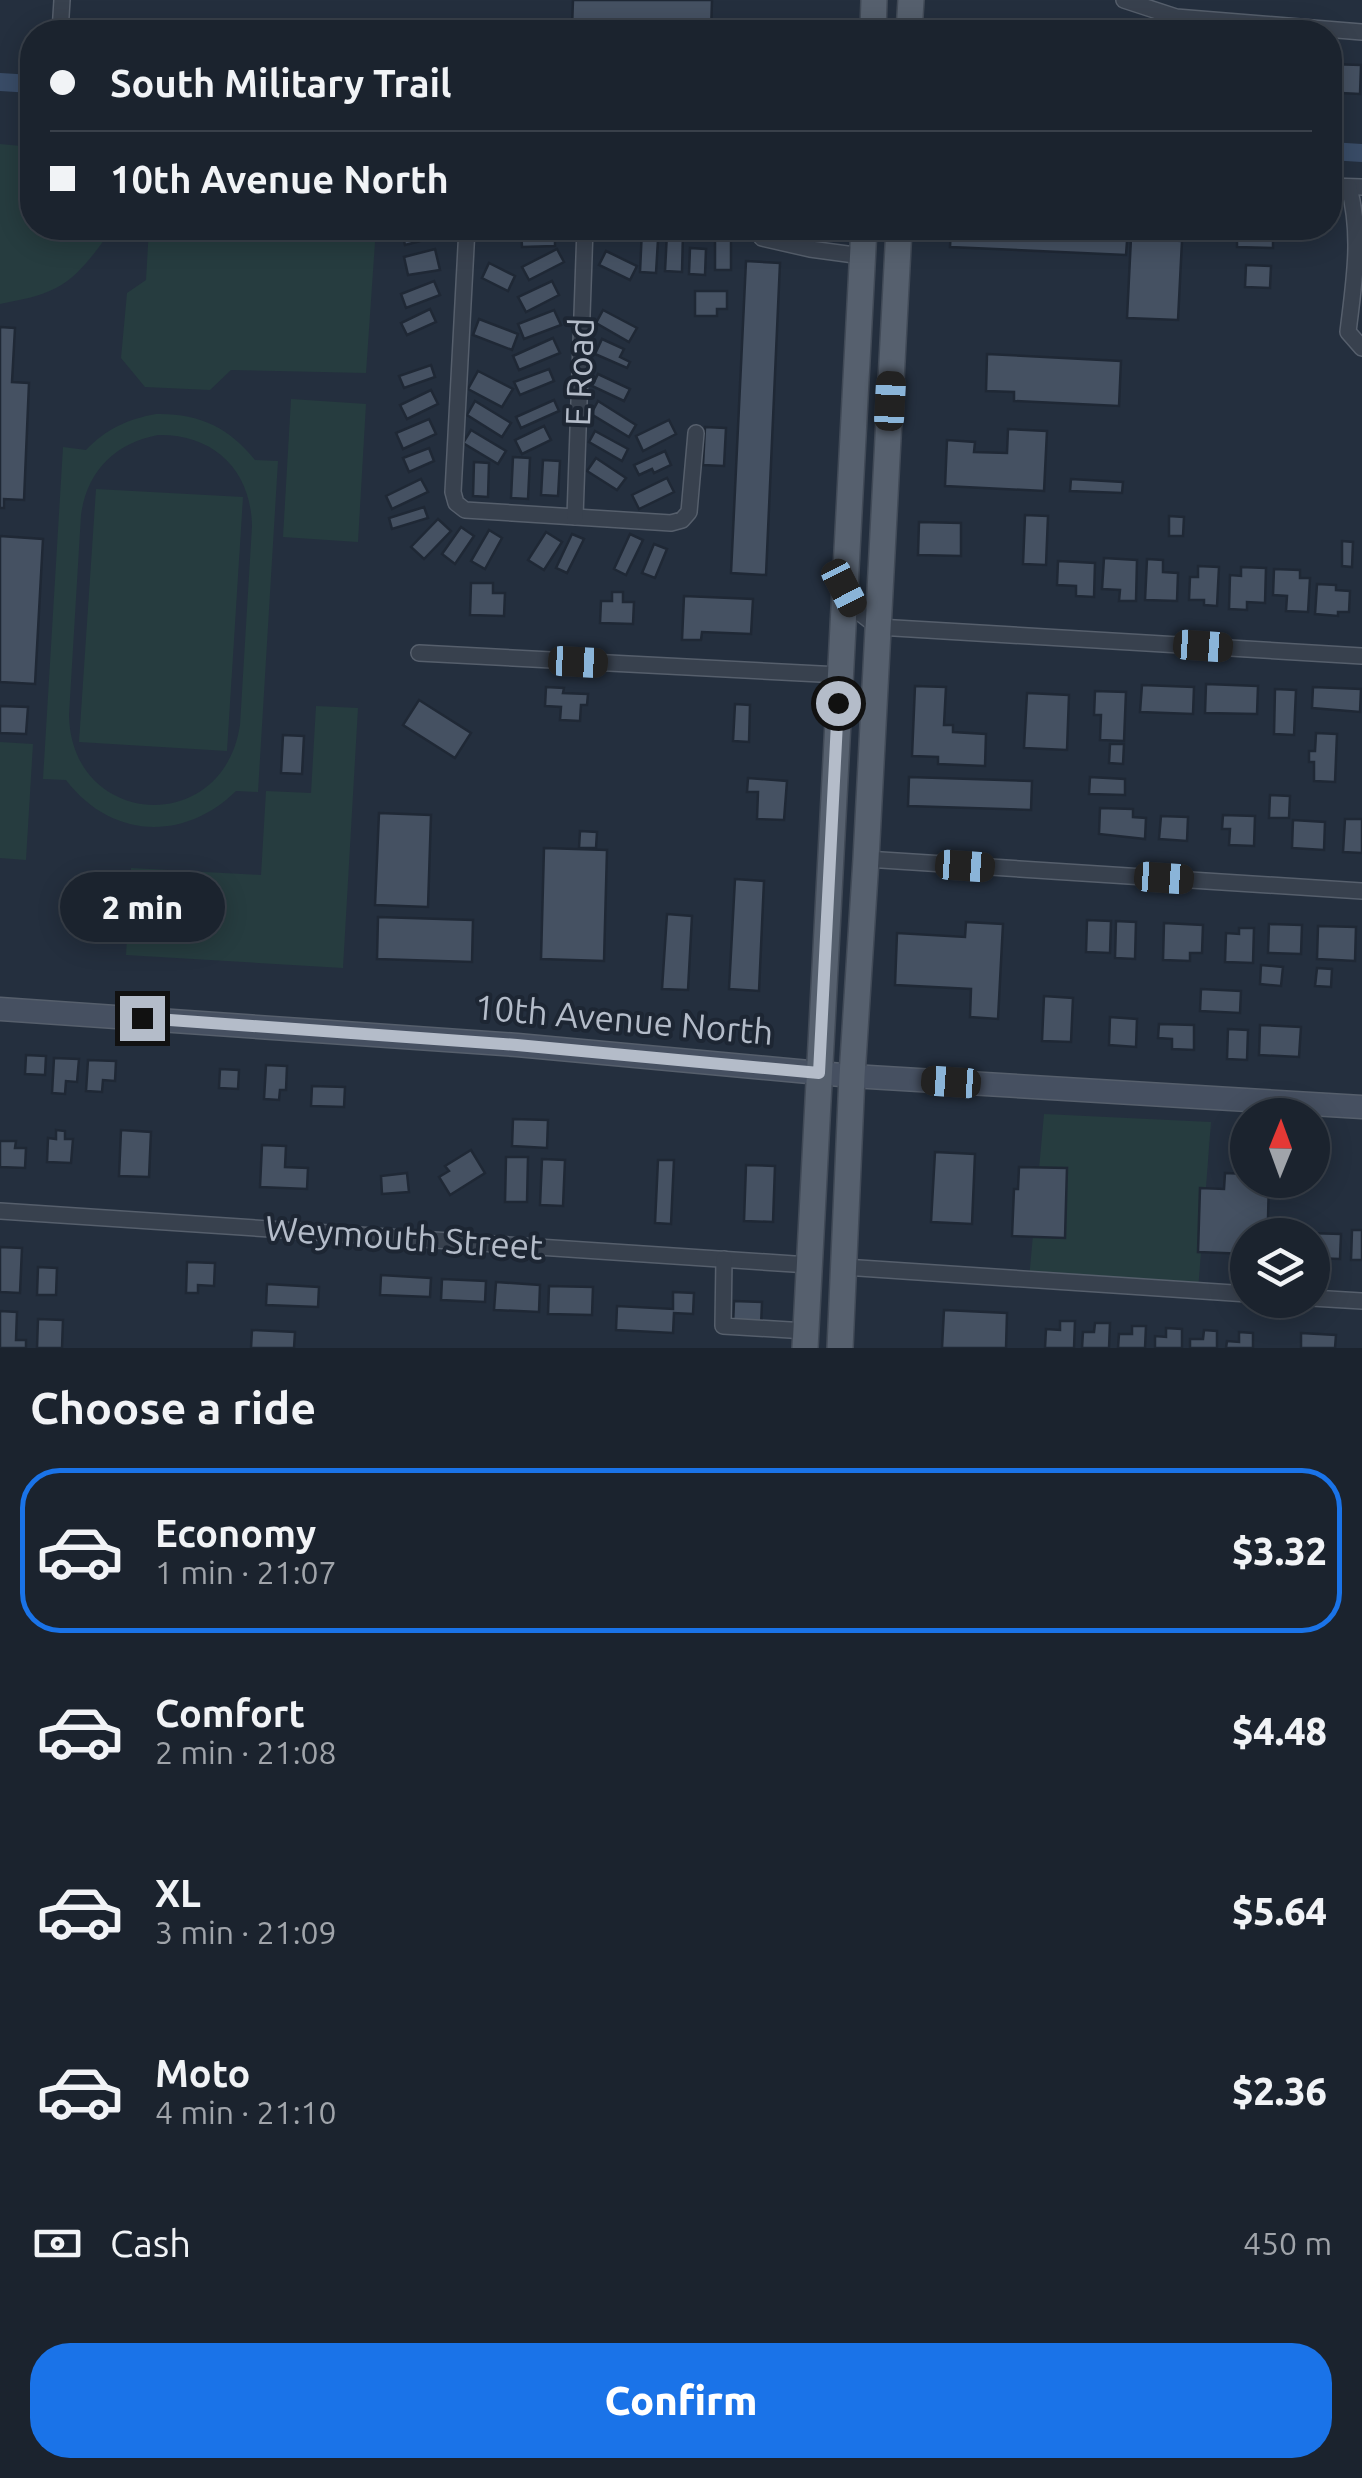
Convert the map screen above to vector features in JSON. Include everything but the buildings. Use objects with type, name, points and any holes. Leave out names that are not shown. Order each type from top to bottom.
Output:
[{"type":"main road","points":[[805,1339],[863,240]]},
{"type":"main road","points":[[840,1348],[897,240]]},
{"type":"street","points":[[1124,0],[1176,17],[1206,20],[1206,0]]},
{"type":"street","points":[[1356,187],[1357,254],[1348,332],[1362,348]]},
{"type":"street","points":[[465,240],[456,503],[465,510],[671,524],[689,512],[696,433]]},
{"type":"street","name":"E Road","points":[[575,517],[585,240]]},
{"type":"street","points":[[771,240],[862,256]]},
{"type":"street","points":[[844,588],[856,610],[878,626],[1362,656]]},
{"type":"street","points":[[419,653],[840,675]]},
{"type":"street","points":[[866,859],[1362,891]]},
{"type":"street","name":"10th Avenue North","points":[[0,1009],[517,1045],[852,1076],[1362,1107]]},
{"type":"street","name":"Weymouth Street","points":[[0,1211],[809,1265]]},
{"type":"street","points":[[724,1259],[723,1326],[805,1339]]},
{"type":"street","points":[[844,1267],[1230,1293]]},
{"type":"street","points":[[1330,1299],[1362,1302]]},
{"type":"green space","points":[[0,144],[20,146],[20,240],[104,240],[65,283],[43,294],[0,304]]},
{"type":"green space","points":[[148,240],[375,240],[366,373],[231,370],[210,390],[145,387],[121,358],[127,293],[146,280]]},
{"type":"green space","points":[[291,399],[366,404],[358,542],[283,537]]},
{"type":"green space","points":[[156,414],[186,416],[212,424],[255,460],[278,461],[258,792],[236,791],[216,808],[194,819],[148,827],[104,814],[66,780],[43,779],[63,447],[86,450],[127,422]],"holes":[[[158,435],[196,441],[226,459],[237,472],[250,506],[240,725],[228,762],[206,787],[179,801],[149,805],[120,798],[94,780],[76,753],[69,715],[81,515],[97,472],[116,452]]]},
{"type":"green space","points":[[96,489],[243,497],[227,751],[79,742]]},
{"type":"green space","points":[[316,706],[358,708],[343,968],[126,955],[131,868],[261,875],[266,791],[311,793]]},
{"type":"green space","points":[[0,742],[33,744],[26,860],[0,858]]},
{"type":"green space","points":[[1044,1114],[1211,1122],[1198,1291],[1029,1279]]},
{"type":"waterway","points":[[0,82],[20,83]]},
{"type":"waterway","points":[[1342,152],[1362,153]]},
{"type":"route","points":[[142,1018],[517,1045],[819,1073],[838,703]]}]
